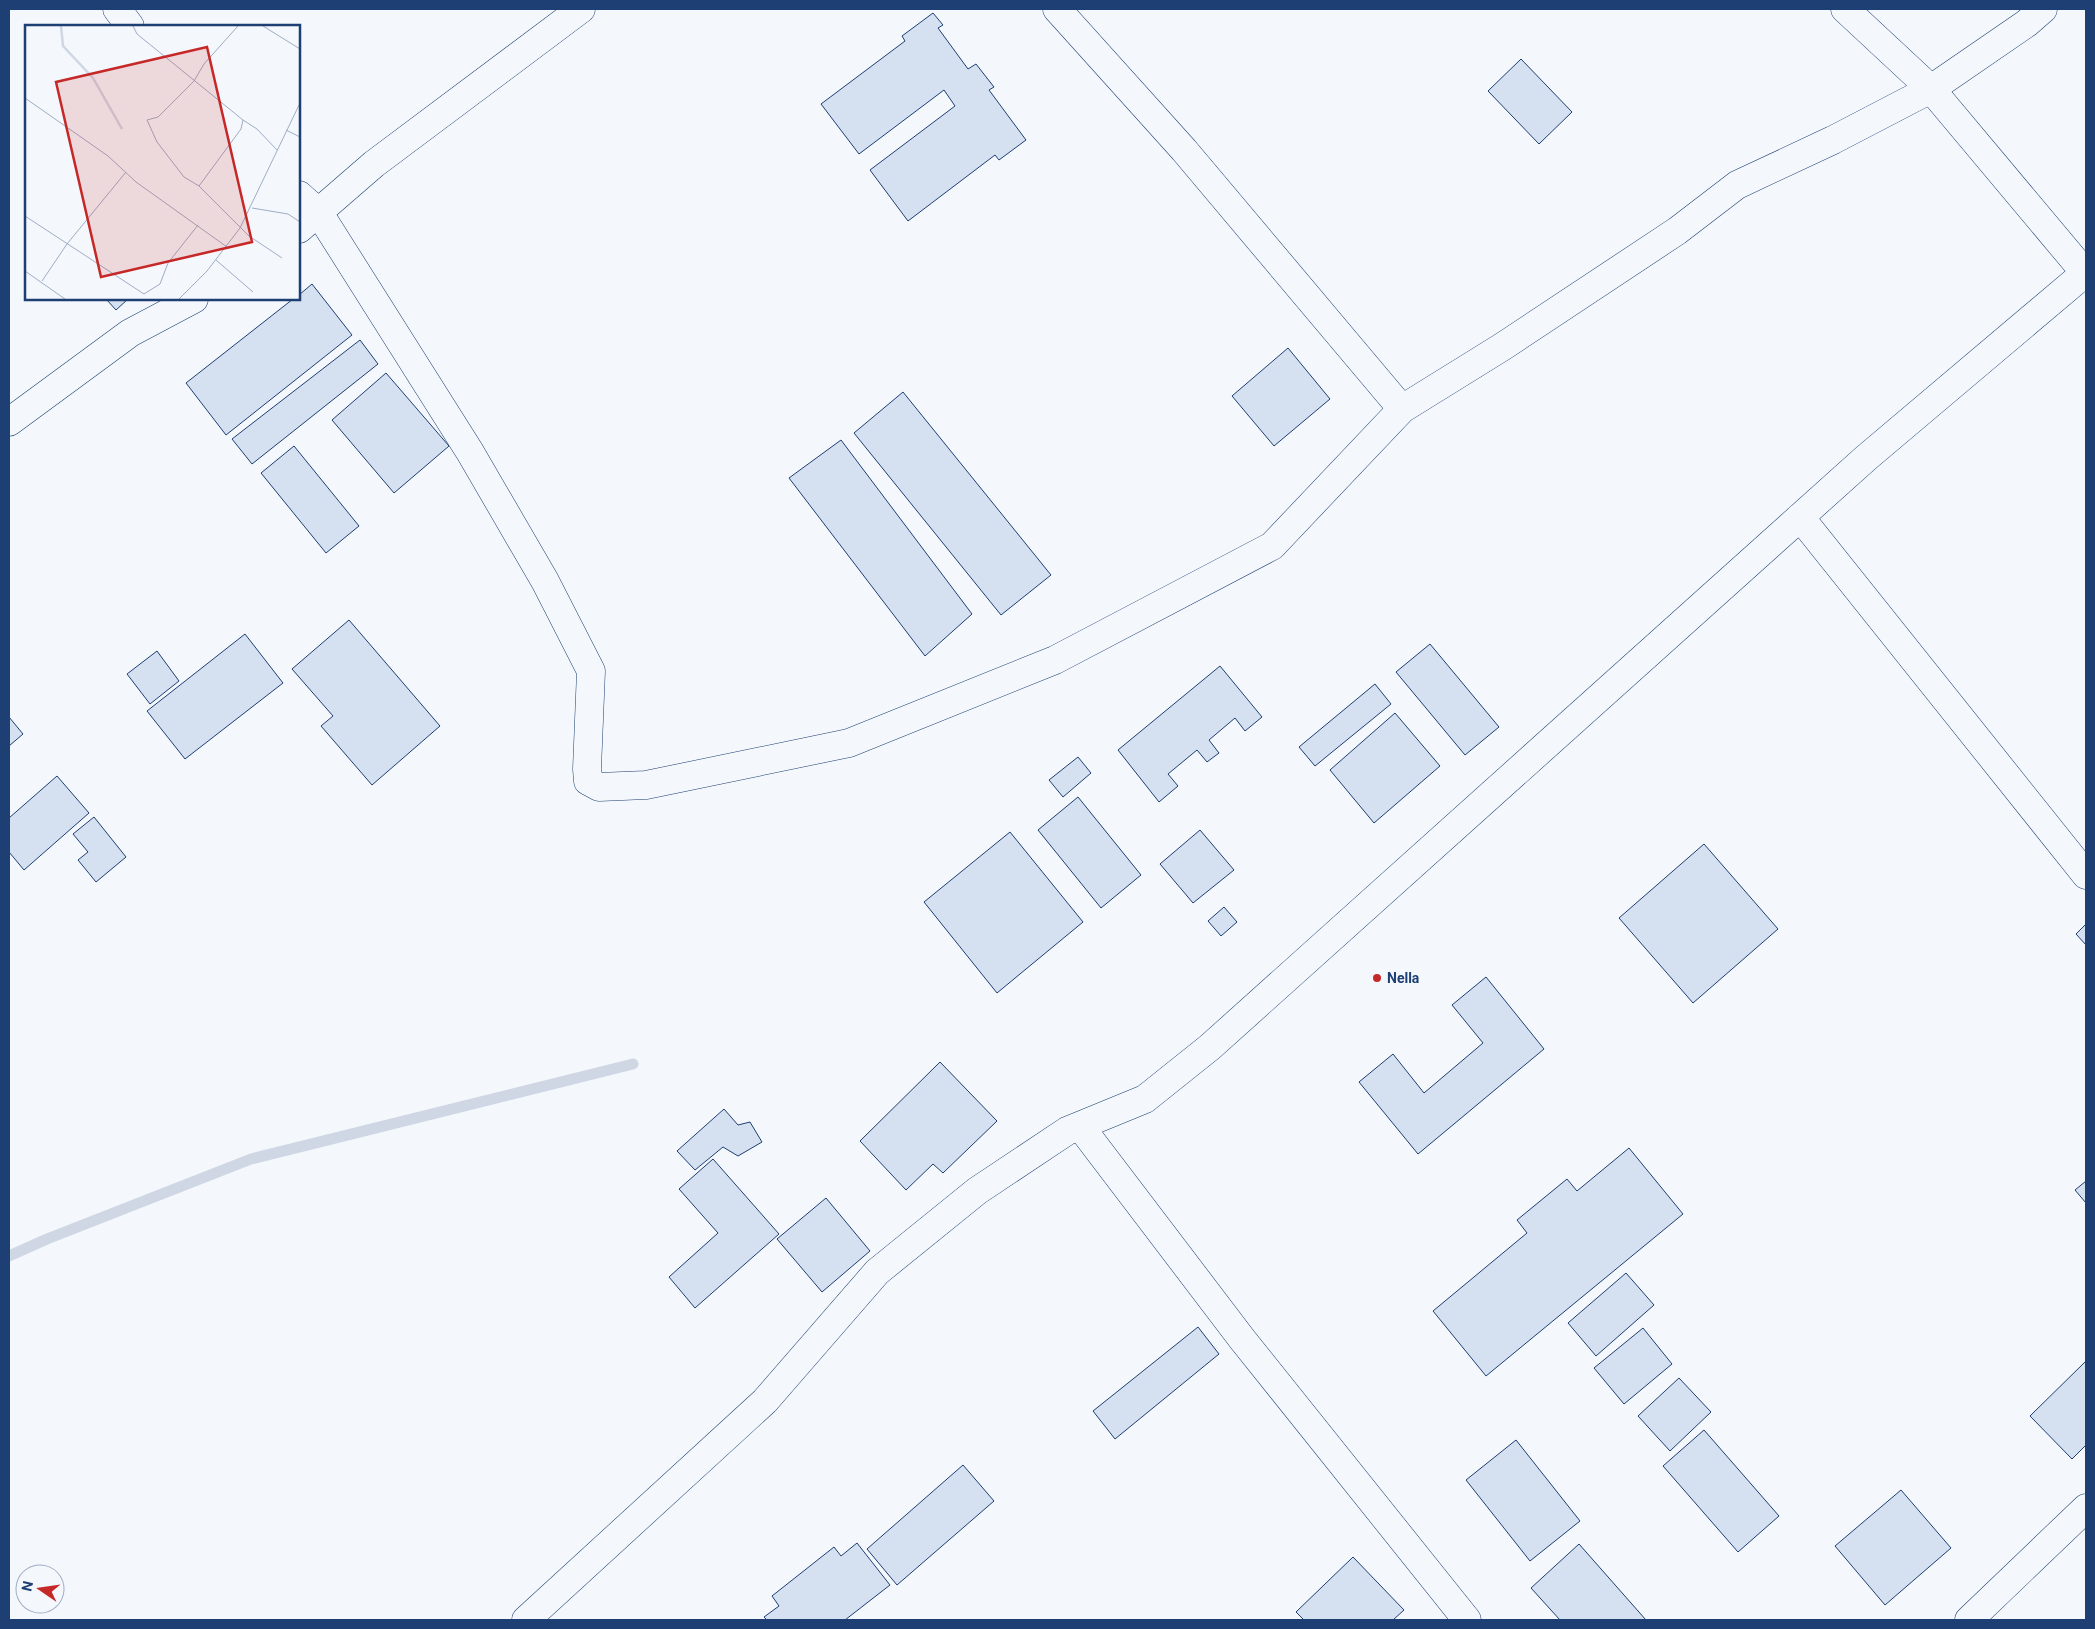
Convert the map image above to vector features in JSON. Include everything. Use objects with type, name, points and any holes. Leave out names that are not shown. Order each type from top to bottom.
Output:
[{"type":"street","points":[[118,9],[129,25]]},
{"type":"street","points":[[309,221],[374,164],[581,9]]},
{"type":"street","points":[[1057,9],[1184,150],[1402,409]]},
{"type":"street","points":[[526,1620],[765,1401],[878,1272],[977,1191],[1067,1131],[1145,1099],[1210,1047],[1866,458],[2086,273],[1930,89],[1845,9]]},
{"type":"street","points":[[300,198],[309,221],[470,452],[545,581],[591,671],[588,781],[599,787],[646,785],[849,743],[1056,660],[1272,546],[1402,409],[1502,347],[1669,236],[1737,185],[1833,140],[1930,89],[2027,23],[2043,9]]},
{"type":"street","points":[[9,422],[130,333],[192,300]]},
{"type":"street","points":[[1800,517],[2086,875]]},
{"type":"street","points":[[1080,1126],[1242,1339],[1467,1620]]},
{"type":"street","points":[[1969,1620],[2086,1508]]},
{"type":"building","points":[[933,13],[943,25],[938,28],[968,69],[976,64],[994,87],[989,90],[1026,140],[999,160],[995,155],[908,221],[870,170],[955,106],[944,90],[859,154],[821,104],[905,41],[902,36]]},
{"type":"building","points":[[1521,59],[1572,112],[1539,144],[1488,91]]},
{"type":"building","points":[[312,284],[352,335],[226,435],[186,383],[292,300],[300,300],[300,294]]},
{"type":"building","points":[[107,300],[127,300],[116,310]]},
{"type":"building","points":[[360,340],[378,364],[252,464],[232,439]]},
{"type":"building","points":[[1288,348],[1330,399],[1274,446],[1232,396]]},
{"type":"building","points":[[386,373],[449,446],[394,493],[332,420]]},
{"type":"building","points":[[903,392],[1051,575],[1001,615],[854,433]]},
{"type":"building","points":[[841,440],[972,614],[925,656],[789,478]]},
{"type":"building","points":[[294,446],[359,526],[326,553],[261,473]]},
{"type":"building","points":[[349,620],[440,726],[372,785],[321,726],[333,716],[292,669]]},
{"type":"building","points":[[245,634],[283,683],[185,759],[147,711]]},
{"type":"building","points":[[1430,644],[1499,727],[1465,755],[1396,672]]},
{"type":"building","points":[[157,651],[179,681],[150,704],[127,674]]},
{"type":"building","points":[[1220,666],[1262,717],[1245,731],[1235,718],[1209,740],[1219,753],[1207,762],[1197,750],[1168,774],[1178,786],[1159,802],[1118,750]]},
{"type":"building","points":[[1375,684],[1391,704],[1315,766],[1299,747]]},
{"type":"building","points":[[1395,713],[1440,766],[1374,823],[1330,770]]},
{"type":"building","points":[[9,717],[23,734],[9,746]]},
{"type":"building","points":[[1078,757],[1091,773],[1063,797],[1049,780]]},
{"type":"building","points":[[57,776],[89,813],[24,870],[9,852],[9,818]]},
{"type":"building","points":[[1078,797],[1141,875],[1101,908],[1038,830]]},
{"type":"building","points":[[94,817],[126,857],[96,882],[78,860],[88,852],[73,834]]},
{"type":"building","points":[[1200,830],[1234,870],[1193,903],[1160,864]]},
{"type":"building","points":[[1010,832],[1083,922],[997,993],[924,902]]},
{"type":"building","points":[[1704,844],[1778,929],[1693,1003],[1619,918]]},
{"type":"building","points":[[1224,907],[1237,922],[1221,936],[1208,921]]},
{"type":"building","points":[[2086,924],[2086,945],[2076,934]]},
{"type":"building","points":[[1486,977],[1544,1049],[1418,1154],[1359,1082],[1393,1054],[1424,1093],[1483,1043],[1452,1005]]},
{"type":"building","points":[[940,1062],[997,1121],[943,1173],[933,1164],[906,1190],[860,1141]]},
{"type":"building","points":[[724,1109],[738,1125],[750,1122],[762,1142],[738,1156],[723,1147],[695,1170],[677,1151]]},
{"type":"building","points":[[1629,1148],[1683,1214],[1486,1376],[1433,1311],[1527,1233],[1517,1220],[1567,1179],[1577,1191]]},
{"type":"building","points":[[713,1159],[779,1234],[695,1308],[669,1277],[718,1233],[679,1189]]},
{"type":"building","points":[[2086,1181],[2086,1203],[2075,1190]]},
{"type":"building","points":[[826,1198],[870,1251],[822,1292],[777,1239]]},
{"type":"building","points":[[1626,1273],[1654,1305],[1596,1356],[1568,1323]]},
{"type":"building","points":[[1198,1327],[1219,1354],[1115,1439],[1093,1411]]},
{"type":"building","points":[[1643,1328],[1672,1364],[1624,1404],[1594,1368]]},
{"type":"building","points":[[2086,1361],[2086,1445],[2072,1459],[2030,1416]]},
{"type":"building","points":[[1679,1378],[1711,1412],[1670,1451],[1638,1416]]},
{"type":"building","points":[[1704,1430],[1779,1516],[1738,1552],[1663,1466]]},
{"type":"building","points":[[1516,1440],[1580,1521],[1530,1561],[1466,1480]]},
{"type":"building","points":[[963,1465],[994,1501],[897,1585],[867,1549]]},
{"type":"building","points":[[1901,1490],[1951,1548],[1885,1605],[1835,1546]]},
{"type":"building","points":[[857,1543],[890,1585],[845,1620],[767,1620],[764,1617],[779,1606],[772,1596],[834,1547],[841,1556]]},
{"type":"building","points":[[1579,1544],[1646,1620],[1560,1620],[1531,1588]]},
{"type":"building","points":[[1353,1557],[1404,1610],[1393,1620],[1304,1620],[1296,1612]]},
{"type":"waterway","points":[[9,1256],[47,1239],[251,1159],[633,1064]]},
{"type":"place","name":"Nella","points":[[1377,978]]}]
